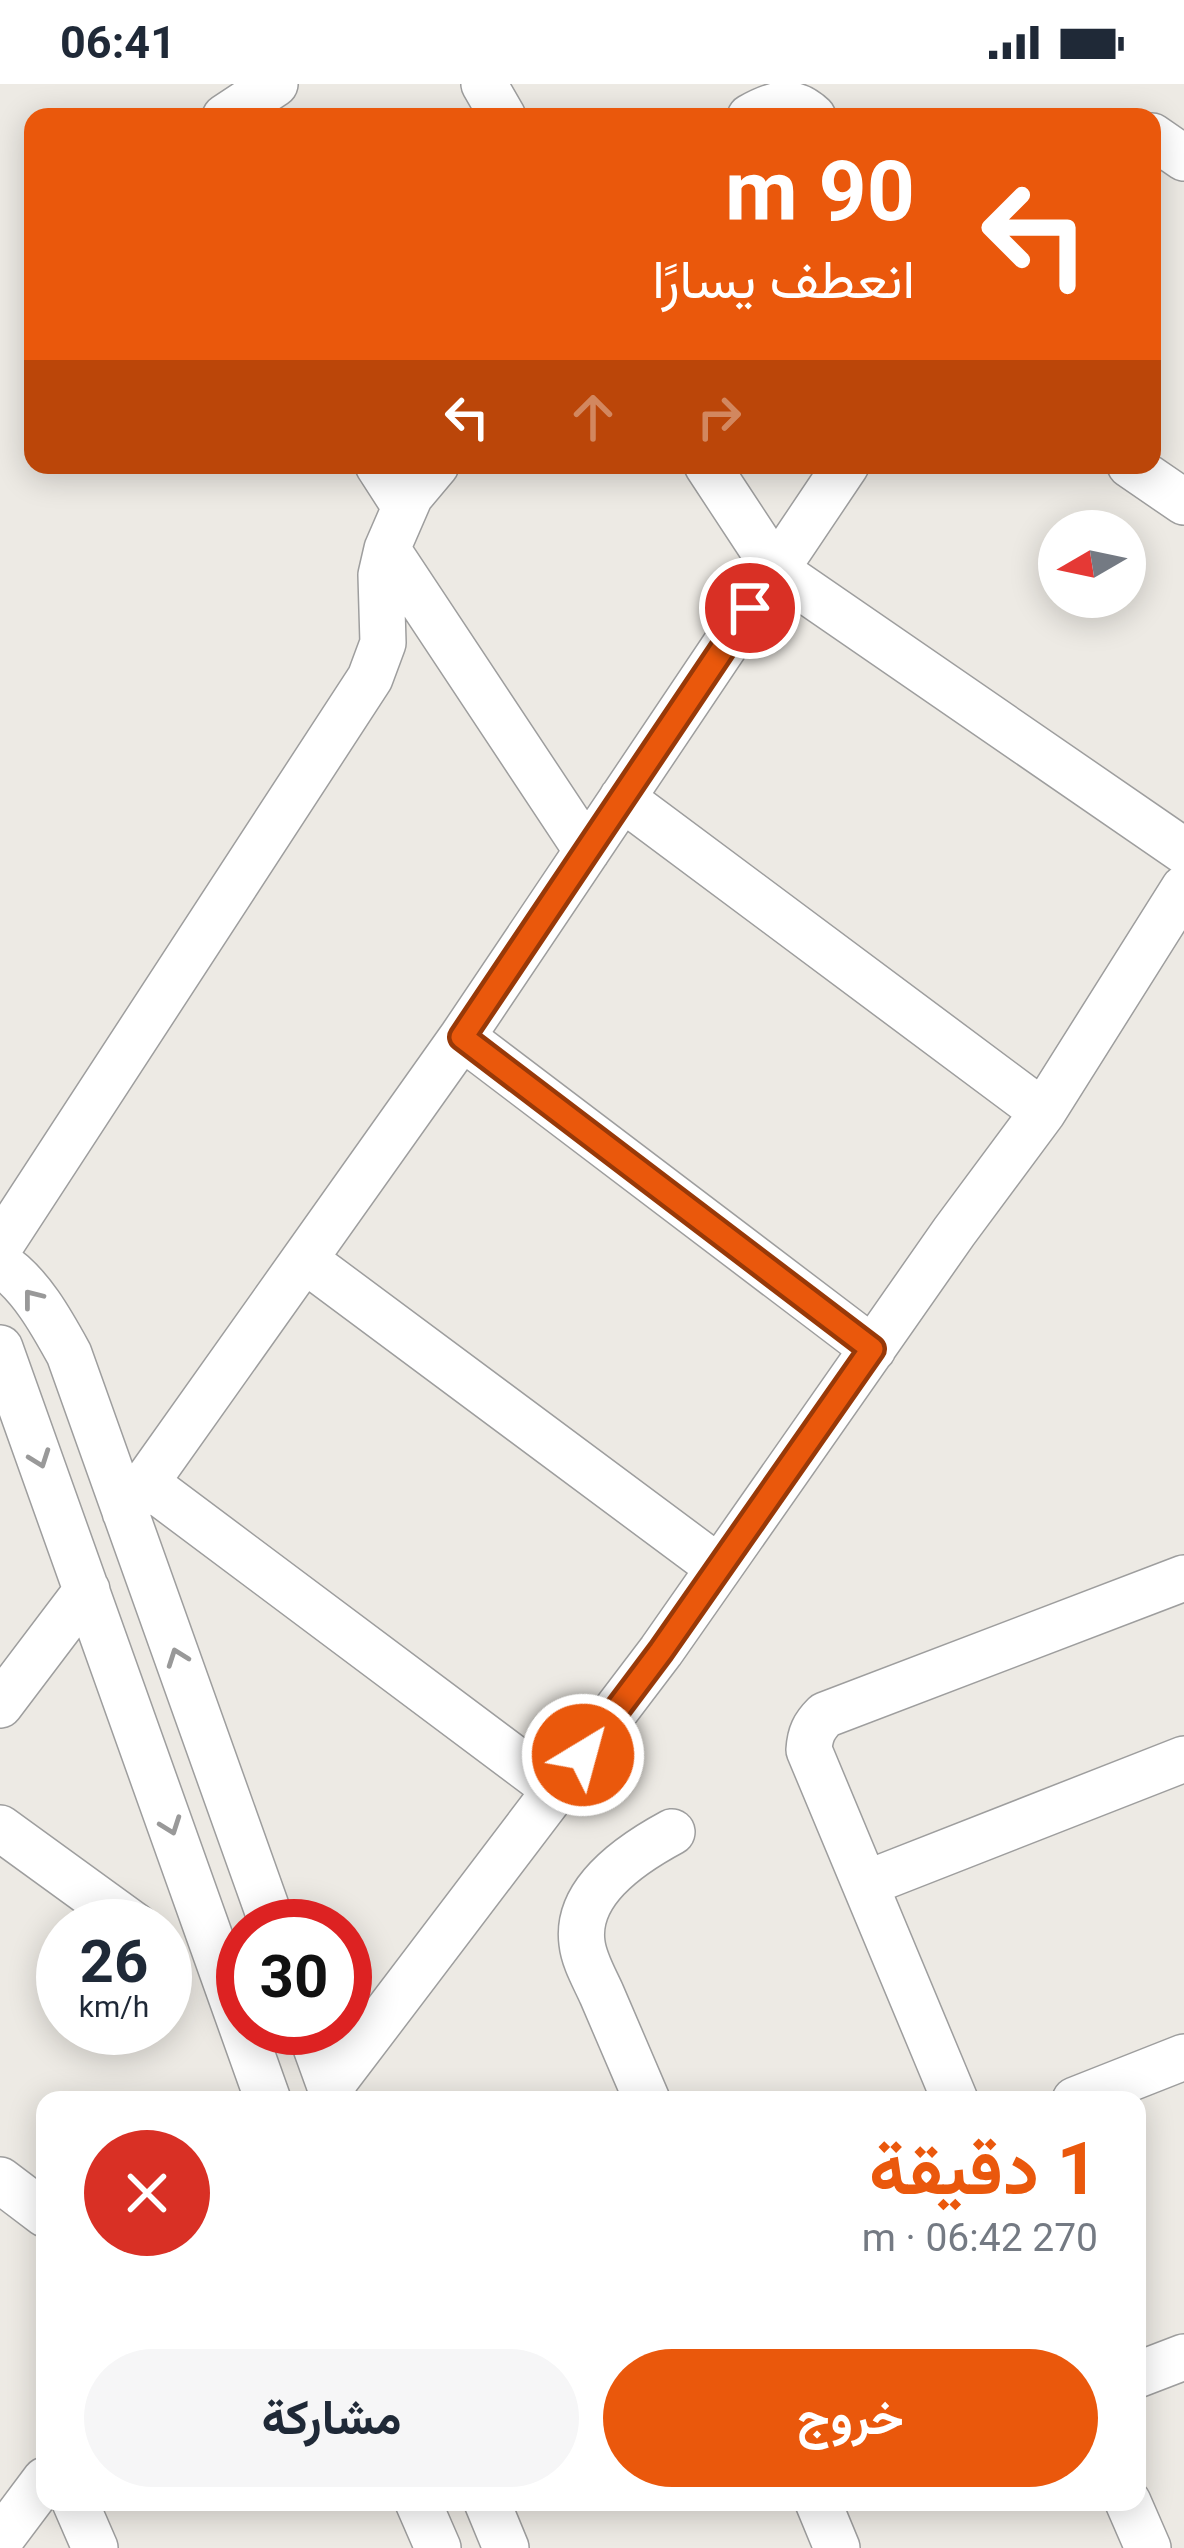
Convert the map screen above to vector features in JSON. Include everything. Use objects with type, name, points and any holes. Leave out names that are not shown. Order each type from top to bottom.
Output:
[{"type":"street","points":[[238,108],[274,84]]},
{"type":"street","points":[[766,108],[783,104],[799,108]]},
{"type":"street","points":[[384,474],[405,507]]},
{"type":"street","points":[[0,1246],[370,678],[383,643],[381,575],[387,549],[410,496],[428,474]]},
{"type":"street","points":[[713,474],[776,570],[1184,851]]},
{"type":"street","points":[[136,1497],[462,1037],[840,474]]},
{"type":"street","points":[[1143,474],[1184,502]]},
{"type":"street","points":[[387,549],[587,851]]},
{"type":"street","points":[[622,798],[1043,1112]]},
{"type":"street","points":[[335,2091],[661,1651],[1043,1112],[1184,888]]},
{"type":"street","points":[[462,1037],[872,1349]]},
{"type":"street","points":[[305,1260],[719,1568]]},
{"type":"street","points":[[0,1264],[34,1299],[69,1354],[136,1497],[264,1899]]},
{"type":"street","points":[[0,1348],[265,2091]]},
{"type":"street","points":[[136,1497],[556,1790]]},
{"type":"street","points":[[951,2091],[808,1750],[810,1736],[825,1715],[1184,1578]]},
{"type":"street","points":[[0,1705],[87,1590]]},
{"type":"street","points":[[865,1884],[1184,1759]]},
{"type":"street","points":[[0,1828],[98,1899]]},
{"type":"street","points":[[643,2091],[585,1956],[582,1927],[591,1900],[612,1875],[672,1832]]},
{"type":"street","points":[[319,2055],[332,2091]]},
{"type":"street","points":[[1098,2091],[1184,2057]]},
{"type":"street","points":[[0,2180],[36,2207]]},
{"type":"street","points":[[1146,2372],[1184,2357]]},
{"type":"street","points":[[2,2534],[36,2491]]},
{"type":"street","points":[[79,2511],[95,2548]]},
{"type":"street","points":[[422,2511],[438,2548]]},
{"type":"street","points":[[491,2511],[506,2548]]},
{"type":"street","points":[[822,2511],[838,2548]]},
{"type":"street","points":[[1132,2511],[1148,2548]]},
{"type":"route","points":[[583,1755],[872,1349],[462,1037],[750,608]]}]
